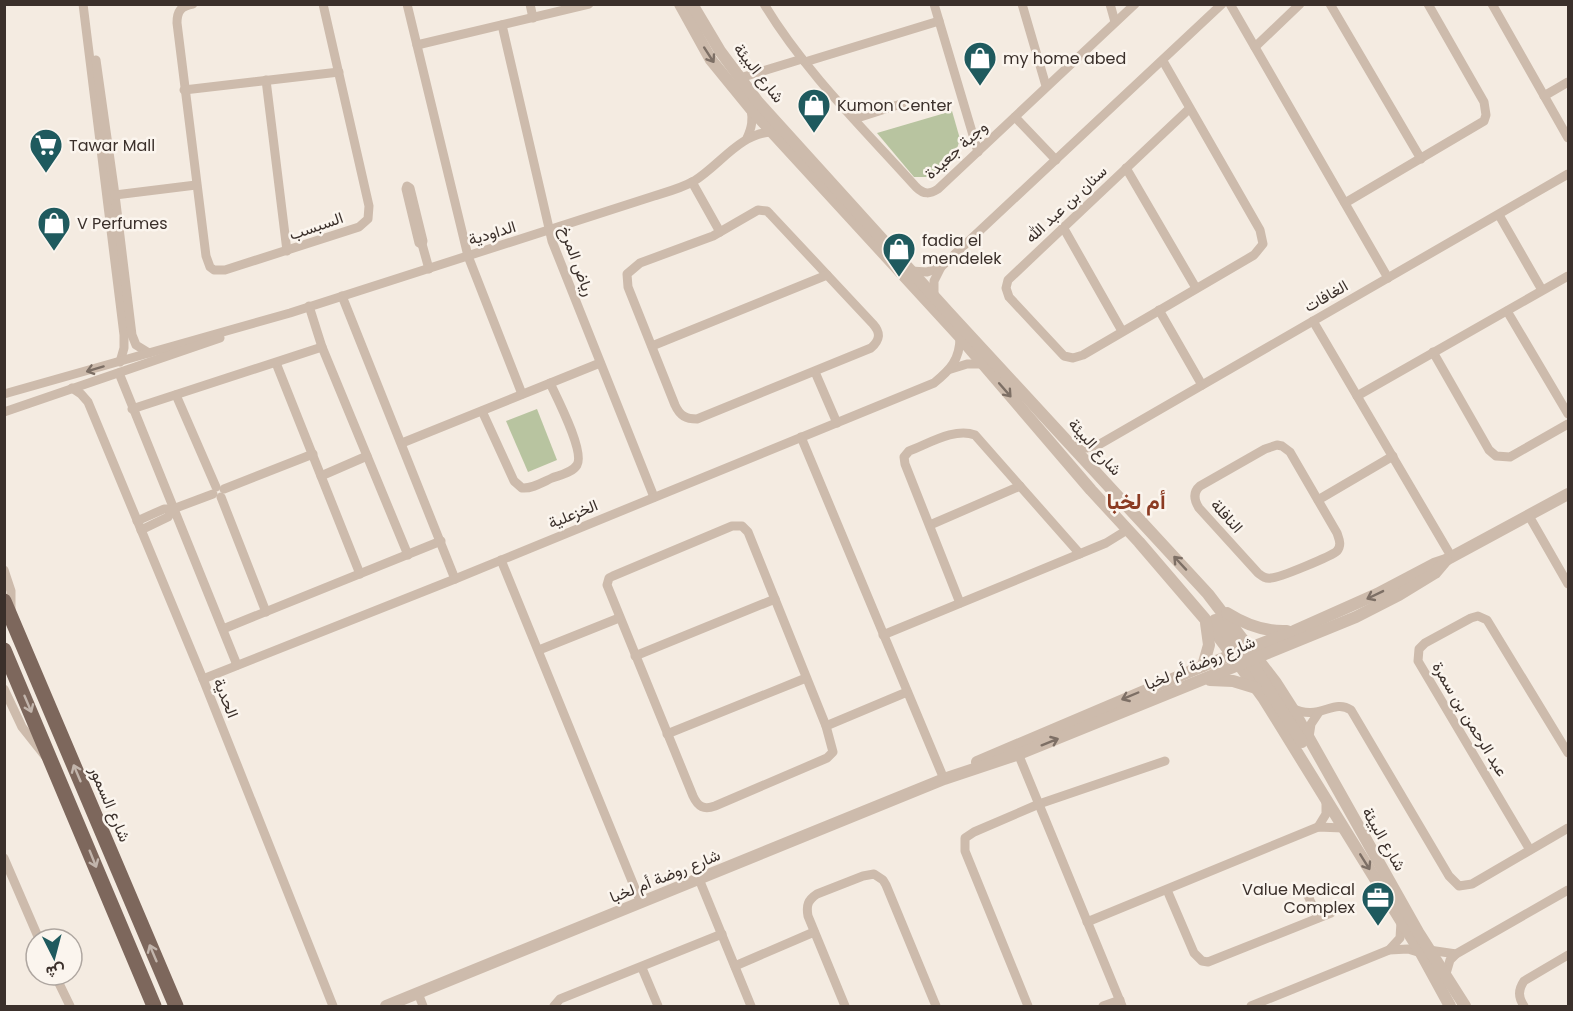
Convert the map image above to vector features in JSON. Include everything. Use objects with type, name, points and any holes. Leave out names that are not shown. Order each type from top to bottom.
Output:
[{"type":"main road","name":"شارع السمور","points":[[4,601],[176,1006]]},
{"type":"main road","points":[[4,650],[154,1006]]},
{"type":"street","points":[[83,4],[124,335],[124,348],[120,362]]},
{"type":"street","points":[[88,4],[133,339],[134,357],[131,369]]},
{"type":"street","name":"السبسب","points":[[193,4],[181,8],[177,18],[206,256],[210,267],[214,270],[225,270],[287,251],[359,227],[368,219],[370,213],[323,4]]},
{"type":"street","points":[[407,4],[468,256],[522,394]]},
{"type":"street","points":[[530,4],[533,18]]},
{"type":"street","points":[[417,45],[589,4]]},
{"type":"street","name":"شارع البيئة","points":[[680,4],[711,60],[751,109],[960,337],[1205,619],[1241,651],[1249,662],[1256,688],[1401,922],[1445,976],[1465,1006]]},
{"type":"street","name":"شارع البيئة","points":[[692,4],[707,32],[758,102],[1220,607],[1241,651],[1249,662],[1276,683],[1309,737],[1425,951],[1450,1006]]},
{"type":"street","name":"وجبة جعيدة","points":[[764,4],[804,61],[916,187],[924,193],[938,189],[1134,4]]},
{"type":"street","points":[[934,4],[978,152]]},
{"type":"street","points":[[1022,4],[1046,86]]},
{"type":"street","points":[[1110,4],[1115,22]]},
{"type":"street","points":[[934,296],[934,281],[941,267],[1222,4]]},
{"type":"street","points":[[1230,4],[1388,278]]},
{"type":"street","points":[[1255,47],[1300,4]]},
{"type":"street","points":[[1330,4],[1420,159]]},
{"type":"street","points":[[1345,203],[1479,125],[1486,115],[1484,102],[1428,4]]},
{"type":"street","points":[[1492,4],[1569,138]]},
{"type":"street","points":[[740,78],[939,21]]},
{"type":"street","name":"رياض المرخ","points":[[502,25],[549,231],[654,497]]},
{"type":"street","name":"سنان بن عبد الله","points":[[1162,61],[1190,108],[1263,237],[1263,244],[1254,255],[1083,355],[1069,358],[1057,350],[1010,297],[1006,288],[1008,280],[1190,108]]},
{"type":"street","points":[[184,90],[339,72]]},
{"type":"street","points":[[266,80],[287,251]]},
{"type":"street","points":[[1544,96],[1569,82]]},
{"type":"street","points":[[855,119],[904,103]]},
{"type":"street","points":[[747,138],[753,120],[751,109]]},
{"type":"street","points":[[1015,117],[1056,160]]},
{"type":"street","name":"الداودية","points":[[4,412],[216,340],[232,331],[549,231],[692,182],[717,165],[747,138],[763,132],[772,132]]},
{"type":"street","points":[[1126,168],[1196,288]]},
{"type":"street","name":"الغافات","points":[[1074,448],[1087,448],[1100,444],[1569,174]]},
{"type":"street","points":[[692,182],[720,232]]},
{"type":"street","points":[[115,195],[196,185]]},
{"type":"street","points":[[758,210],[767,211],[878,329],[877,343],[871,348],[815,372],[697,419],[684,417],[678,412],[628,287],[627,274],[640,263],[720,232],[758,210]]},
{"type":"street","points":[[1499,215],[1542,290]]},
{"type":"street","points":[[415,217],[429,269]]},
{"type":"street","points":[[1063,227],[1122,331]]},
{"type":"street","points":[[911,271],[927,272],[941,267]]},
{"type":"street","points":[[652,346],[827,275]]},
{"type":"street","points":[[1358,396],[1569,276]]},
{"type":"street","points":[[342,296],[455,579]]},
{"type":"street","points":[[309,306],[322,347],[408,555]]},
{"type":"street","points":[[1159,310],[1202,385]]},
{"type":"street","points":[[1507,311],[1569,414]]},
{"type":"street","points":[[1313,321],[1393,456],[1449,558]]},
{"type":"street","name":"الداودية","points":[[4,394],[232,331]]},
{"type":"street","points":[[951,369],[958,354],[960,337]]},
{"type":"street","points":[[133,339],[140,348],[149,353]]},
{"type":"street","points":[[132,410],[322,347]]},
{"type":"street","points":[[1433,352],[1489,450],[1496,456],[1510,457],[1569,424]]},
{"type":"street","points":[[276,363],[360,574]]},
{"type":"street","points":[[402,443],[600,363]]},
{"type":"street","name":"الخزعلية","points":[[202,679],[455,579],[934,384],[951,369],[966,364],[983,364]]},
{"type":"street","points":[[815,372],[837,423]]},
{"type":"street","points":[[119,373],[132,410],[237,665]]},
{"type":"street","points":[[88,402],[90,390],[98,379]]},
{"type":"street","points":[[482,411],[514,482],[522,488],[531,487],[571,471],[579,459],[577,445],[550,383]]},
{"type":"street","name":"الحدية","points":[[72,388],[88,402],[333,1006]]},
{"type":"street","points":[[176,395],[266,612]]},
{"type":"street","points":[[960,603],[905,464],[904,457],[909,451],[952,435],[969,433],[981,440],[1080,554]]},
{"type":"street","points":[[801,437],[907,692],[949,777]]},
{"type":"street","points":[[1091,468],[1093,455],[1100,444]]},
{"type":"street","name":"النافلة","points":[[1277,445],[1290,452],[1318,500],[1339,537],[1339,548],[1331,555],[1278,577],[1267,578],[1258,573],[1199,508],[1195,492],[1200,486],[1265,449],[1277,445]]},
{"type":"street","points":[[139,525],[168,517],[173,509],[313,454]]},
{"type":"street","points":[[321,476],[367,456]]},
{"type":"street","points":[[1318,500],[1393,456]]},
{"type":"street","points":[[930,525],[1020,486]]},
{"type":"street","name":"شارع روضة أم لخبا","points":[[386,1006],[949,777],[969,772],[1203,666],[1294,631],[1377,594],[1567,497]]},
{"type":"street","points":[[1529,516],[1569,584]]},
{"type":"street","points":[[737,525],[742,526],[748,532],[826,726],[834,748],[831,756],[715,806],[706,808],[698,805],[619,618],[607,585],[609,578],[737,525]]},
{"type":"street","points":[[883,635],[1106,543],[1127,530],[1141,537],[1174,572],[1241,651]]},
{"type":"street","points":[[223,629],[441,541]]},
{"type":"street","name":"شارع روضة أم لخبا","points":[[1017,749],[1202,681],[1376,607],[1435,573],[1449,558]]},
{"type":"street","points":[[501,560],[641,903]]},
{"type":"street","name":"شارع السمور","points":[[4,570],[11,591],[11,615]]},
{"type":"street","points":[[635,656],[774,599]]},
{"type":"street","points":[[1220,607],[1253,627],[1273,631],[1294,631]]},
{"type":"street","name":"عبد الرحمن بن سمرة","points":[[1530,850],[1418,661],[1419,649],[1425,643],[1471,618],[1478,616],[1487,620],[1569,753]]},
{"type":"street","points":[[539,650],[619,618]]},
{"type":"street","points":[[1203,666],[1209,645],[1205,619]]},
{"type":"street","points":[[1276,683],[1275,665],[1282,648]]},
{"type":"street","points":[[1249,662],[1333,791],[1345,802]]},
{"type":"street","points":[[667,734],[806,678]]},
{"type":"street","points":[[1202,681],[1233,681],[1256,688]]},
{"type":"street","points":[[4,689],[28,737],[54,766]]},
{"type":"street","points":[[826,726],[907,692]]},
{"type":"street","points":[[1292,708],[1305,713],[1319,712],[1339,706],[1351,710],[1453,882],[1459,886],[1472,884],[1569,828]]},
{"type":"street","points":[[1309,737],[1311,724],[1319,712]]},
{"type":"street","points":[[1017,749],[1121,1003],[1103,1006]]},
{"type":"street","points":[[1029,1006],[963,846],[966,838],[974,832],[1039,804],[1165,761]]},
{"type":"street","points":[[1318,827],[1326,814],[1326,799]]},
{"type":"street","points":[[1087,922],[1318,827],[1343,828]]},
{"type":"street","points":[[4,858],[34,927]]},
{"type":"street","points":[[845,1006],[807,910],[811,898],[863,876],[874,874],[886,885],[936,1006]]},
{"type":"street","points":[[699,879],[751,1006]]},
{"type":"street","points":[[1305,889],[1318,918]]},
{"type":"street","points":[[1167,890],[1194,953],[1202,961],[1208,962],[1331,913]]},
{"type":"street","points":[[1445,976],[1450,960],[1456,954],[1569,890]]},
{"type":"street","points":[[1389,950],[1400,938],[1401,922]]},
{"type":"street","points":[[735,966],[814,932]]},
{"type":"street","points":[[554,1006],[561,999],[722,934]]},
{"type":"street","points":[[1251,1006],[1389,950],[1402,948],[1456,954]]},
{"type":"street","points":[[1524,1006],[1519,994],[1519,988],[1524,981],[1569,955]]},
{"type":"street","points":[[642,968],[658,1006]]},
{"type":"street","points":[[60,987],[65,1006]]},
{"type":"street","points":[[418,993],[423,1006]]},
{"type":"street","points":[[63,994],[70,1006]]},
{"type":"green space","points":[[952,111],[960,139],[955,155],[932,177],[914,177],[877,133]]},
{"type":"green space","points":[[537,409],[557,460],[528,472],[506,421]]},
{"type":"place","name":"my home abed","points":[[980,87]]},
{"type":"place","name":"Kumon Center","points":[[814,134]]},
{"type":"place","name":"Tawar Mall","points":[[46,174]]},
{"type":"place","name":"V Perfumes","points":[[54,252]]},
{"type":"place","name":"fadia el mendelek","points":[[899,278]]},
{"type":"place","name":"Value Medical Complex","points":[[1378,927]]},
{"type":"district","name":"أم لخبا","points":[[1136,501]]}]
